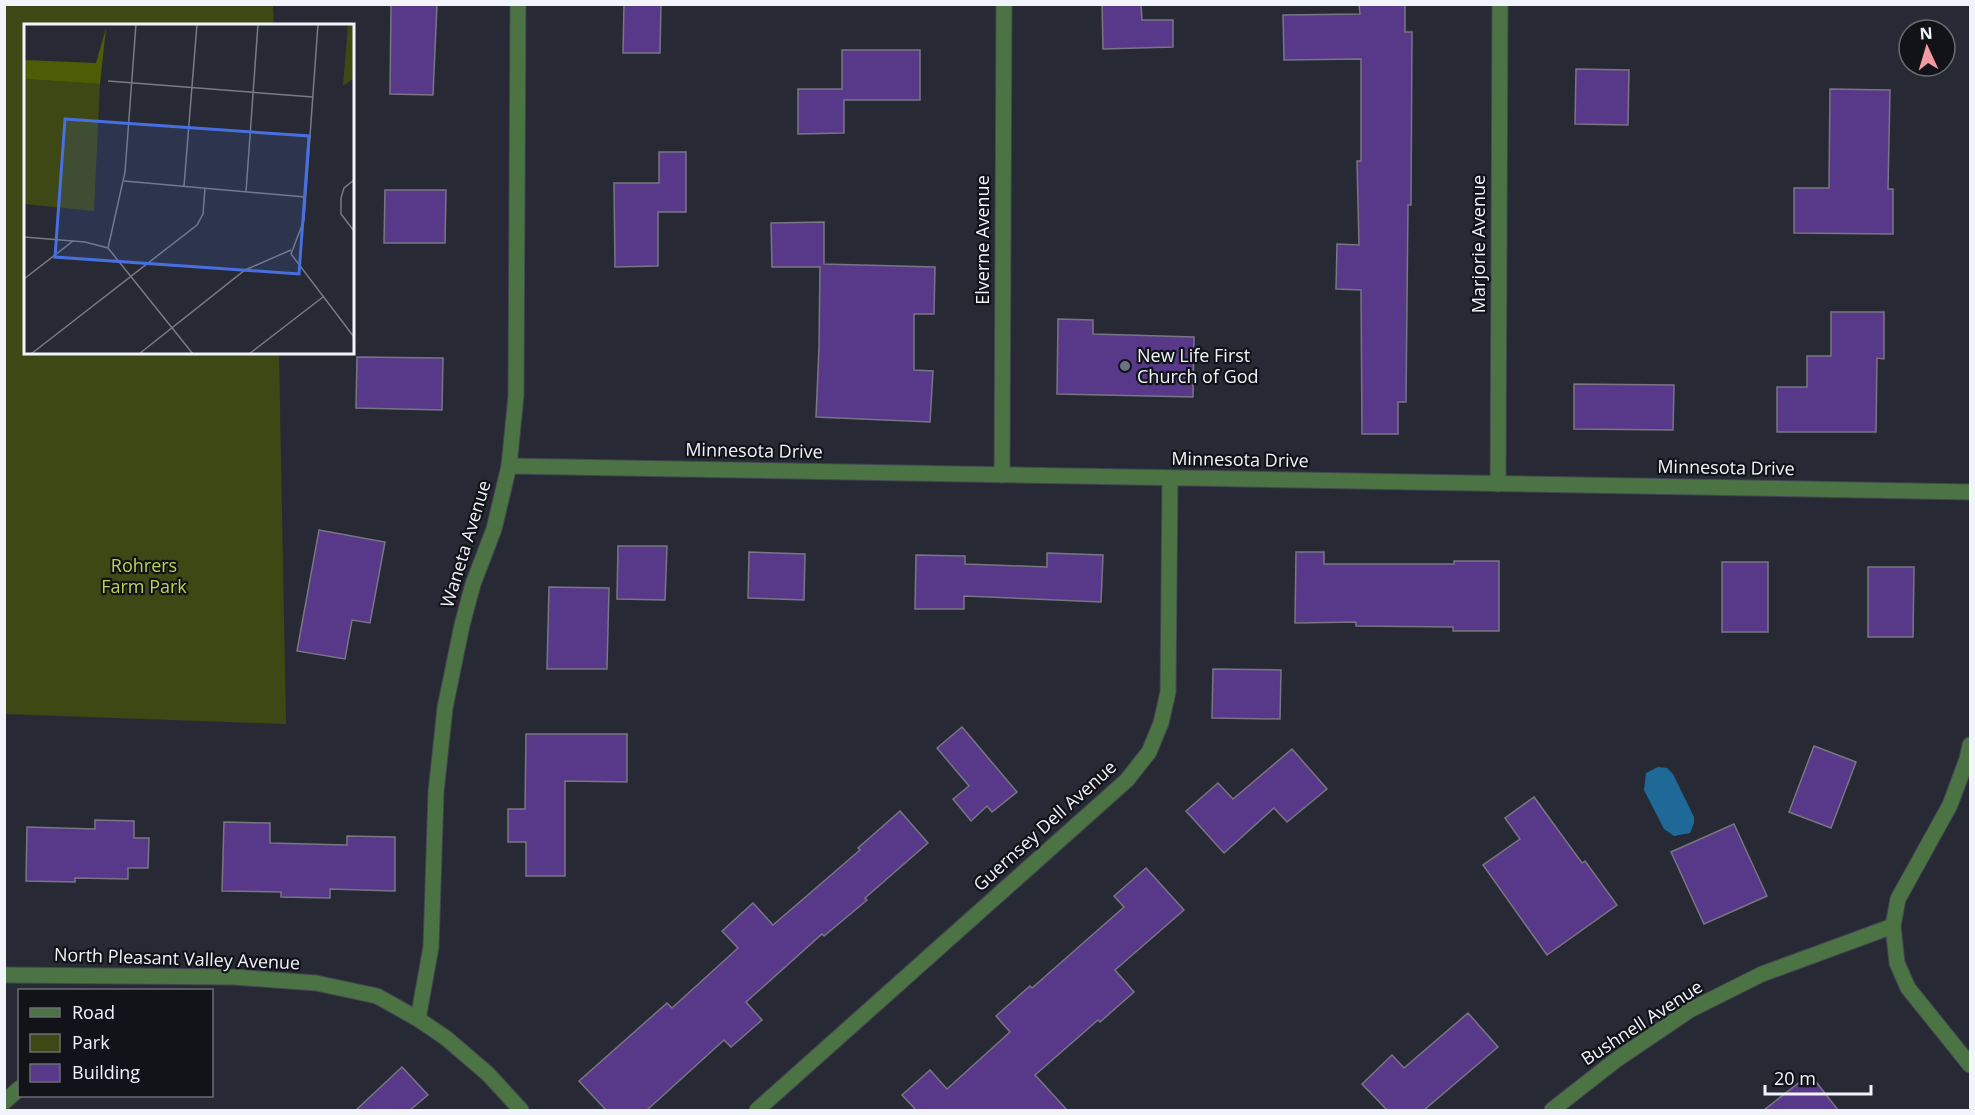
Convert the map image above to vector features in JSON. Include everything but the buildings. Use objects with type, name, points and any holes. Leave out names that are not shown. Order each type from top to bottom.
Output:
[{"type":"street","name":"Waneta Avenue","points":[[418,1019],[430,947],[436,792],[445,708],[462,625],[473,584],[494,529],[509,466],[516,396],[518,4]]},
{"type":"street","name":"Elverne Avenue","points":[[1002,475],[1004,4]]},
{"type":"street","name":"Marjorie Avenue","points":[[1498,484],[1500,4]]},
{"type":"street","name":"Minnesota Drive","points":[[509,466],[1971,492]]},
{"type":"street","name":"Guernsey Dell Avenue","points":[[757,1110],[1127,780],[1149,752],[1161,723],[1168,692],[1170,478]]},
{"type":"street","points":[[1971,745],[1950,805],[1898,899],[1893,926],[1897,963],[1908,988],[1971,1065]]},
{"type":"street","name":"Bushnell Avenue","points":[[1552,1110],[1616,1060],[1690,1010],[1762,974],[1893,926]]},
{"type":"street","name":"North Pleasant Valley Avenue","points":[[4,975],[234,976],[316,983],[377,996],[446,1038],[488,1074],[521,1110]]},
{"type":"street","points":[[119,989],[132,976]]},
{"type":"street","points":[[4,1102],[18,1090]]},
{"type":"green space","name":"Rohrers Farm Park","points":[[5,4],[273,5],[274,24],[24,24],[24,354],[279,354],[286,724],[5,714]]},
{"type":"water","points":[[1658,767],[1667,768],[1673,774],[1694,817],[1690,833],[1674,836],[1664,829],[1644,790],[1646,773]]},
{"type":"place","name":"New Life First Church of God","points":[[1125,366]]}]
